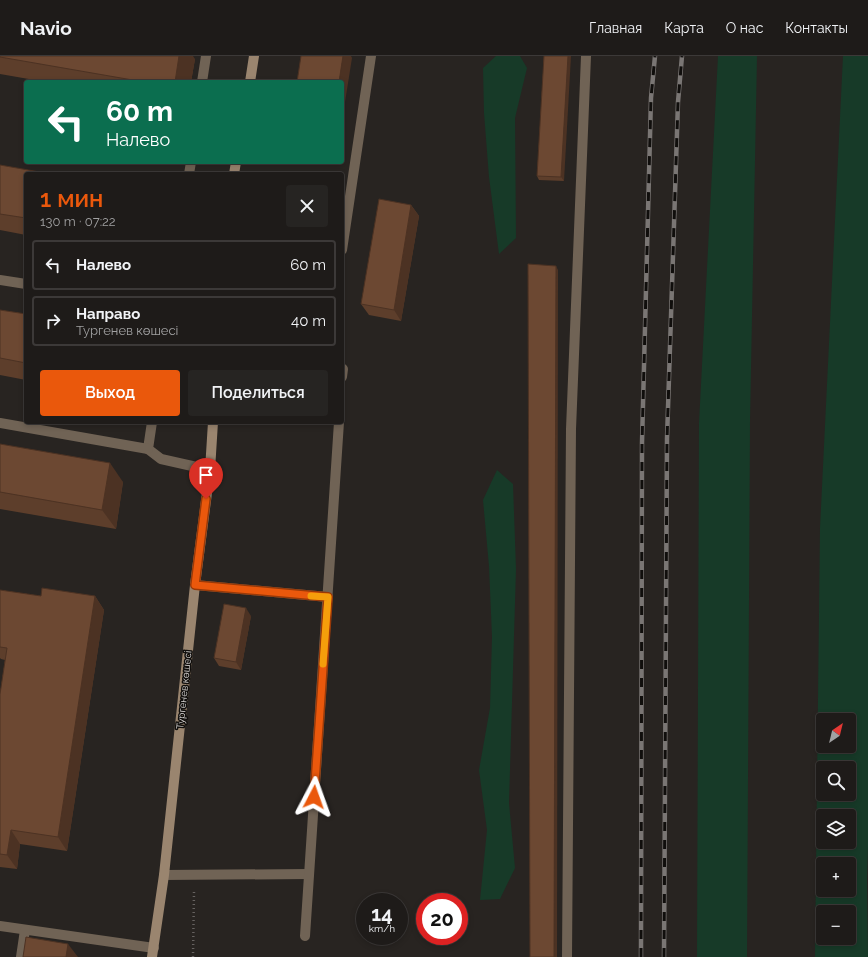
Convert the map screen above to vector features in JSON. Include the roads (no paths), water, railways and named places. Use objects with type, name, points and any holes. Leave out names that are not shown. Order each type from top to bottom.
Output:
[{"type":"main road","points":[[250,80],[254,56]]},
{"type":"main road","name":"Тургенев көшесі","points":[[153,952],[164,875],[195,585],[210,470],[213,424]]},
{"type":"lane","points":[[202,80],[206,56]]},
{"type":"lane","points":[[344,237],[371,56]]},
{"type":"lane","points":[[567,957],[571,429],[586,56]]},
{"type":"lane","points":[[0,280],[24,284]]},
{"type":"lane","points":[[0,424],[148,449],[161,459],[210,470]]},
{"type":"lane","points":[[148,449],[152,424]]},
{"type":"lane","points":[[305,936],[339,424]]},
{"type":"lane","points":[[195,585],[328,597]]},
{"type":"lane","points":[[164,875],[309,874]]},
{"type":"lane","points":[[0,926],[153,952]]},
{"type":"lane","points":[[21,957],[25,930]]},
{"type":"railway","points":[[641,957],[642,443],[651,98],[655,56]]},
{"type":"railway","points":[[664,957],[667,439],[678,102],[682,56]]}]
